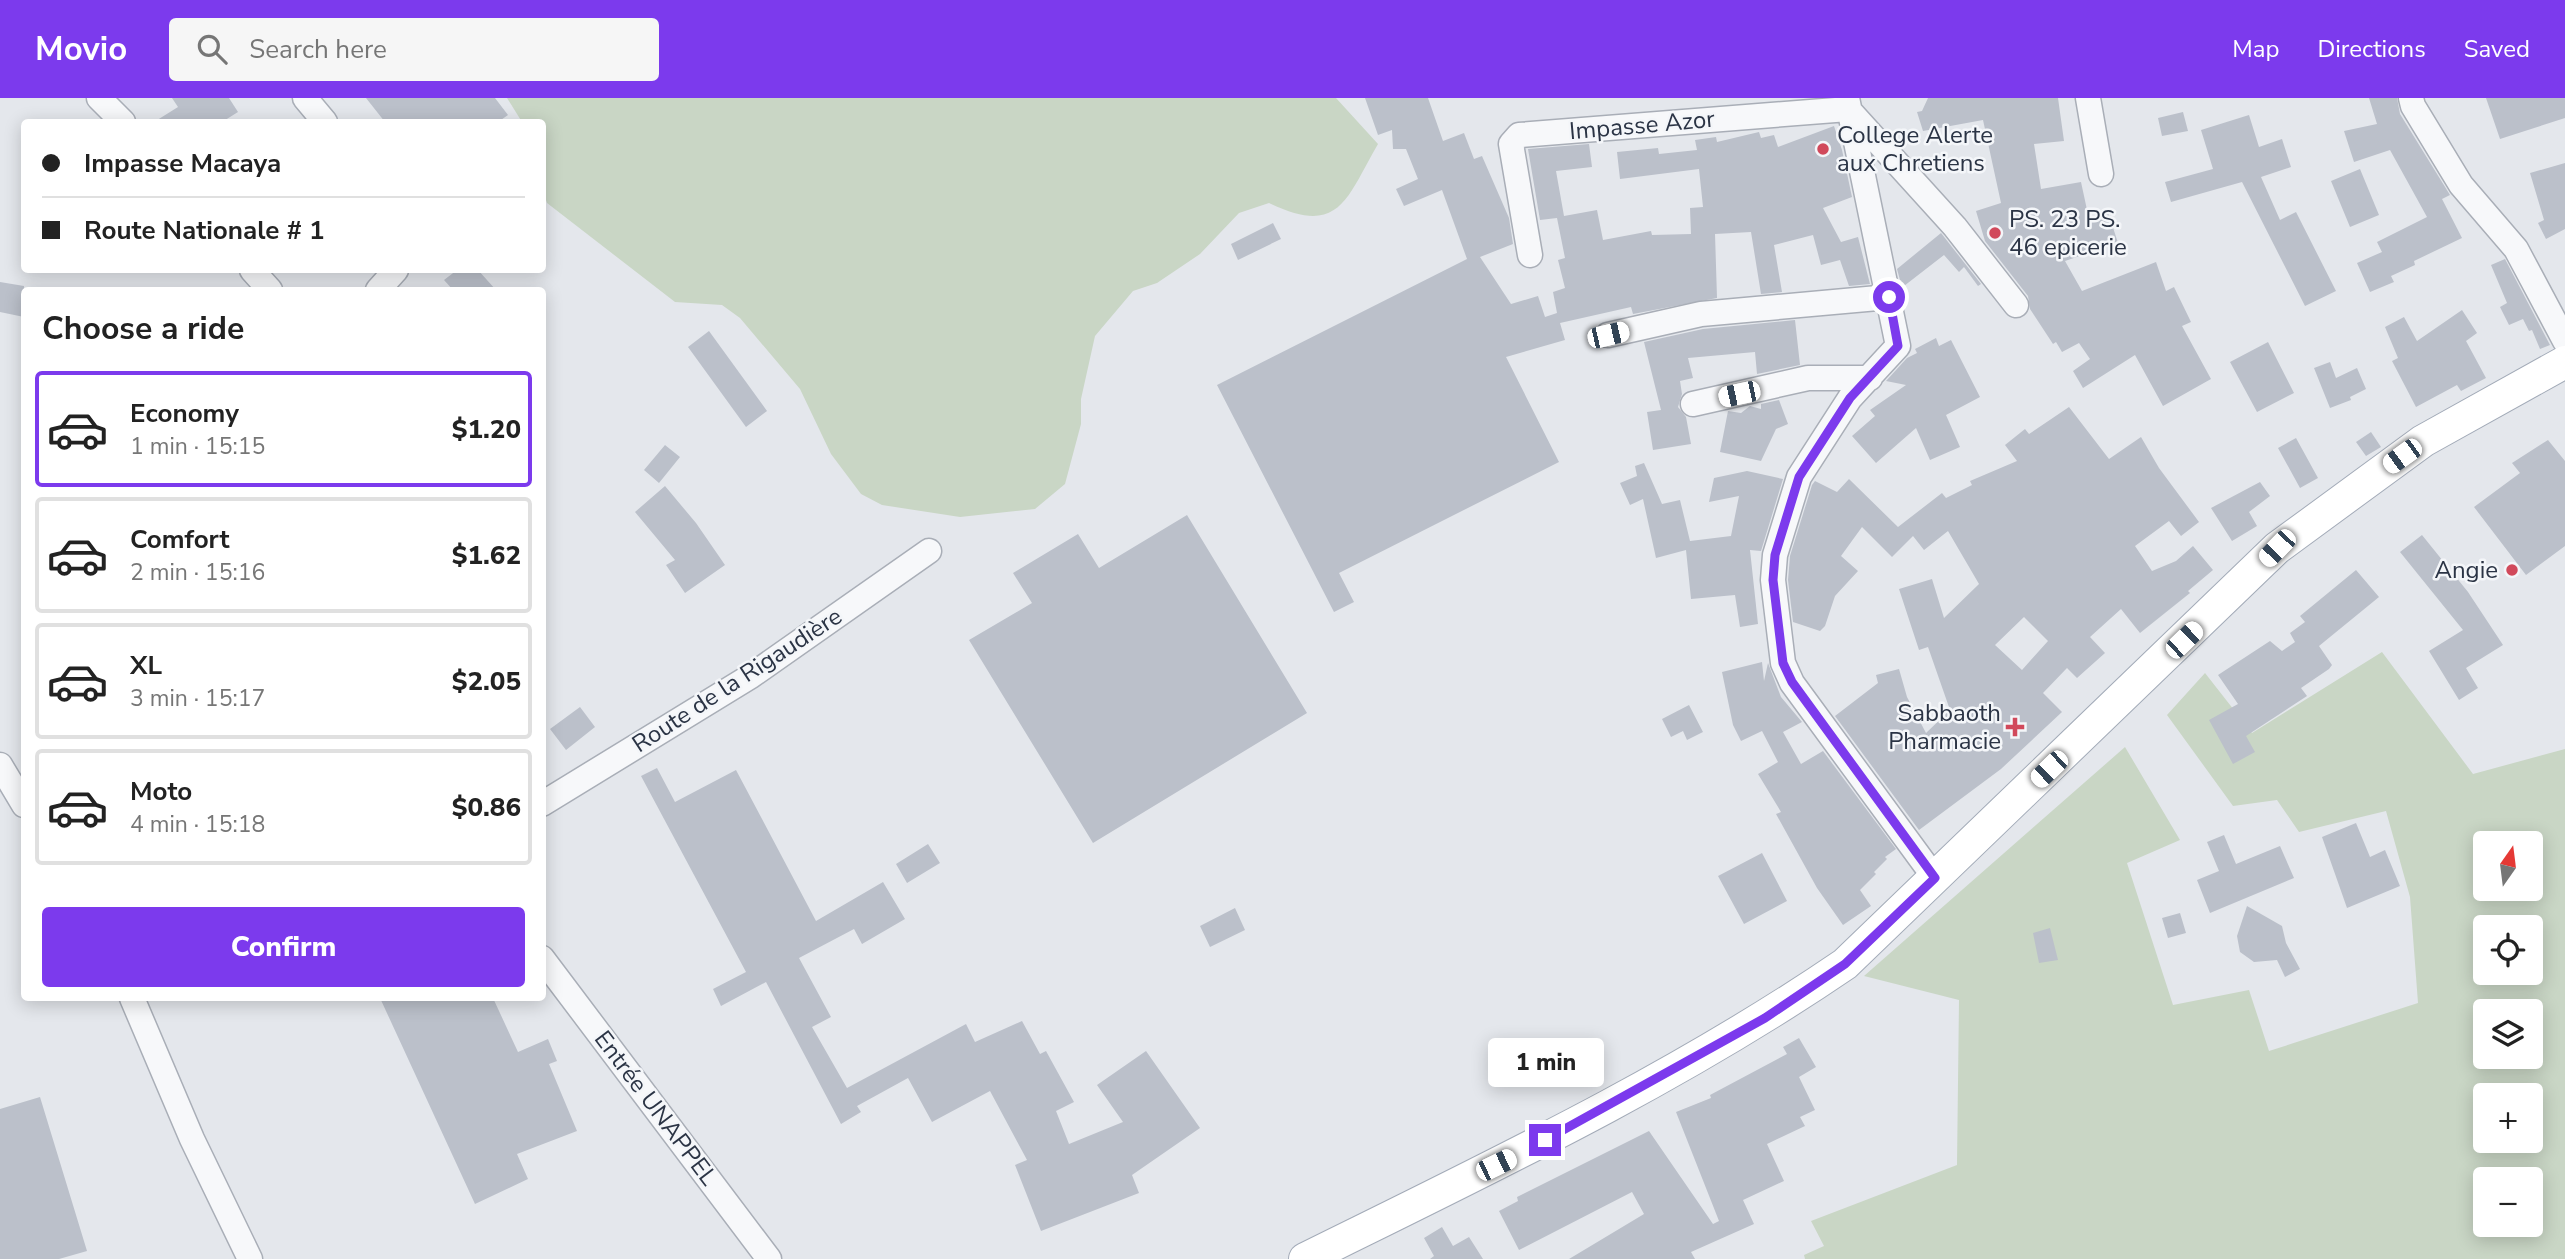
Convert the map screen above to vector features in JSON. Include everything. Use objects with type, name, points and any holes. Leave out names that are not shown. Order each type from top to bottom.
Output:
[{"type":"main road","points":[[1305,1259],[1520,1153],[1765,1018],[1845,964],[2277,548],[2423,441],[2565,362]]},
{"type":"street","points":[[99,98],[120,119]]},
{"type":"street","points":[[305,98],[322,119]]},
{"type":"street","points":[[2088,98],[2101,174]]},
{"type":"street","points":[[2411,98],[2413,106],[2461,185],[2516,249],[2565,341]]},
{"type":"street","points":[[1848,103],[1898,346],[1850,398],[1799,477],[1775,555],[1773,580],[1779,642],[1783,663],[1792,682],[1935,878]]},
{"type":"street","points":[[1848,103],[1955,227],[2016,305]]},
{"type":"street","name":"Impasse Azor","points":[[1530,255],[1511,144],[1519,135],[1848,103]]},
{"type":"street","points":[[256,273],[267,287]]},
{"type":"street","points":[[381,287],[393,273]]},
{"type":"street","points":[[1608,335],[1701,314],[1889,297]]},
{"type":"street","points":[[1693,404],[1808,378],[1870,378]]},
{"type":"street","name":"Route de la Rigaudière","points":[[546,801],[751,676],[929,551]]},
{"type":"street","points":[[0,765],[21,800]]},
{"type":"street","name":"Entrée UNAPPEL","points":[[546,963],[769,1259]]},
{"type":"street","points":[[133,1001],[192,1139],[250,1259]]},
{"type":"green space","points":[[507,98],[1336,98],[1378,144],[1348,196],[1338,207],[1326,214],[1311,216],[1269,203],[1239,213],[1200,254],[1157,283],[1133,291],[1095,336],[1081,399],[1081,424],[1065,484],[1035,509],[960,517],[882,505],[861,494],[831,454],[800,389],[740,318],[722,305],[675,302],[547,203],[546,119],[520,119]]},
{"type":"green space","points":[[2382,652],[2473,774],[2565,749],[2565,1259],[1805,1259],[1804,1255],[1824,1246],[1811,1221],[1957,1165],[1959,1000],[1864,976],[2125,747],[2180,840],[2127,863],[2173,1005],[2249,990],[2269,1051],[2418,1003],[2410,897],[2386,811],[2299,832],[2277,800],[2233,806],[2167,715],[2205,673],[2252,733]]},
{"type":"building","points":[[172,98],[229,98],[238,112],[227,119],[159,119],[178,107]]},
{"type":"building","points":[[366,98],[495,98],[508,115],[502,119],[383,119]]},
{"type":"building","points":[[1365,98],[1428,98],[1443,141],[1464,133],[1474,159],[1482,156],[1509,218],[1513,244],[1480,257],[1511,304],[1538,296],[1545,317],[1557,313],[1553,292],[1565,288],[1558,260],[1565,258],[1557,218],[1540,220],[1528,149],[1589,144],[1592,167],[1556,171],[1564,216],[1597,210],[1603,240],[1651,231],[1652,235],[1691,234],[1690,208],[1703,207],[1699,169],[1620,179],[1617,152],[1658,148],[1659,154],[1697,150],[1695,140],[1716,137],[1717,142],[1759,132],[1761,138],[1774,135],[1778,147],[1834,126],[1852,197],[1823,208],[1841,242],[1858,237],[1870,284],[1849,286],[1840,260],[1821,265],[1813,235],[1774,245],[1782,292],[1761,294],[1751,232],[1715,234],[1717,298],[1633,314],[1631,307],[1560,323],[1565,340],[1506,357],[1559,462],[1339,573],[1354,602],[1334,612],[1217,385],[1467,259],[1442,190],[1404,206],[1396,189],[1418,179],[1406,149],[1393,149],[1392,130],[1378,135]]},
{"type":"building","points":[[1928,98],[2058,98],[2064,141],[2034,144],[2041,189],[2081,182],[2089,219],[2108,212],[2118,243],[2065,261],[2082,291],[2156,262],[2166,291],[2174,287],[2191,322],[2182,326],[2211,379],[2163,406],[2135,355],[2083,388],[2073,371],[2090,359],[2079,343],[2062,352],[2056,342],[2053,344],[2030,309],[2028,296],[1985,241],[1976,211],[2001,203],[1983,120],[1923,131],[1917,112],[1922,111]]},
{"type":"building","points":[[2369,98],[2397,98],[2400,114],[2450,195],[2442,199],[2462,238],[2414,261],[2415,265],[2391,276],[2394,282],[2370,292],[2357,263],[2382,252],[2377,242],[2427,217],[2390,150],[2354,162],[2344,131],[2377,124]]},
{"type":"building","points":[[2486,98],[2565,98],[2565,118],[2500,139]]},
{"type":"building","points":[[2183,112],[2188,131],[2162,136],[2158,118]]},
{"type":"building","points":[[2249,115],[2259,147],[2282,139],[2291,167],[2261,177],[2280,220],[2296,212],[2336,291],[2305,306],[2242,182],[2171,202],[2165,182],[2213,169],[2201,130]]},
{"type":"building","points":[[2565,163],[2565,229],[2546,239],[2538,223],[2544,220],[2530,173]]},
{"type":"building","points":[[2360,169],[2379,215],[2350,227],[2331,181]]},
{"type":"building","points":[[1273,223],[1281,239],[1238,260],[1231,244]]},
{"type":"building","points":[[1941,233],[1981,284],[1978,286],[1964,267],[1959,272],[1944,255],[1904,286],[1897,269]]},
{"type":"building","points":[[2505,259],[2550,345],[2540,349],[2532,330],[2529,331],[2523,319],[2509,325],[2500,307],[2507,303],[2491,265]]},
{"type":"building","points":[[453,273],[481,273],[493,287],[450,287],[444,280]]},
{"type":"building","points":[[0,282],[24,286],[21,287],[21,316],[0,312]]},
{"type":"building","points":[[2462,310],[2477,333],[2466,341],[2486,378],[2461,391],[2457,385],[2416,407],[2392,361],[2398,358],[2385,327],[2404,317],[2417,341]]},
{"type":"building","points":[[1795,320],[1800,365],[1757,374],[1755,352],[1688,358],[1693,378],[1680,381],[1682,394],[1678,407],[1686,417],[1691,444],[1653,450],[1647,412],[1661,410],[1644,342],[1703,329]]},
{"type":"building","points":[[709,331],[767,411],[746,427],[688,347]]},
{"type":"building","points":[[1936,338],[1939,346],[1951,340],[1980,397],[1946,415],[1960,447],[1930,460],[1916,428],[1876,463],[1852,436],[1875,416],[1870,410],[1906,385],[1886,381],[1907,358],[1917,353],[1915,349]]},
{"type":"building","points":[[2268,342],[2294,393],[2257,412],[2230,362]]},
{"type":"building","points":[[2330,362],[2336,378],[2357,368],[2366,389],[2350,397],[2351,400],[2330,408],[2314,368]]},
{"type":"building","points":[[1779,400],[1788,424],[1776,429],[1761,461],[1720,452],[1728,411],[1741,413],[1750,406],[1761,409],[1761,404]]},
{"type":"building","points":[[2069,407],[2109,459],[2141,437],[2159,468],[2199,522],[2181,536],[2169,521],[2135,546],[2152,571],[2176,561],[2193,546],[2213,570],[2188,591],[2190,593],[2140,633],[2121,609],[2090,637],[2105,653],[2077,678],[2067,668],[2043,693],[2062,712],[2001,769],[1919,830],[1835,716],[1878,683],[1876,675],[1899,669],[1907,697],[1926,733],[1950,710],[1928,647],[1919,650],[1899,589],[1932,579],[1944,618],[1979,584],[1948,531],[1924,550],[1913,536],[1892,557],[1862,527],[1841,556],[1858,571],[1835,596],[1825,626],[1820,631],[1793,622],[1788,580],[1790,556],[1815,481],[1837,492],[1849,479],[1898,527],[1942,493],[1946,498],[1972,485],[1970,481],[2017,461],[2005,445],[2025,429],[2029,434]],"holes":[[[2024,617],[2048,641],[2022,670],[1995,645]]]},
{"type":"building","points":[[2371,432],[2381,447],[2366,456],[2356,442]]},
{"type":"building","points":[[2296,438],[2318,478],[2300,488],[2278,448]]},
{"type":"building","points":[[2548,440],[2565,461],[2565,546],[2526,575],[2474,507],[2520,473],[2512,463]]},
{"type":"building","points":[[665,445],[680,457],[659,483],[644,470]]},
{"type":"building","points":[[1644,463],[1662,504],[1680,500],[1690,541],[1731,536],[1739,496],[1709,502],[1714,478],[1747,471],[1783,479],[1761,551],[1750,550],[1758,624],[1740,627],[1735,595],[1691,599],[1686,550],[1656,558],[1643,499],[1630,505],[1620,483],[1637,476],[1635,466]]},
{"type":"building","points":[[2260,482],[2270,496],[2249,512],[2257,526],[2232,541],[2211,508]]},
{"type":"building","points":[[665,486],[696,523],[725,565],[685,593],[666,565],[675,560],[635,512]]},
{"type":"building","points":[[1187,515],[1307,713],[1093,843],[969,640],[1032,603],[1013,573],[1078,534],[1099,568]]},
{"type":"building","points":[[2422,535],[2468,592],[2503,645],[2466,668],[2478,688],[2459,700],[2429,651],[2463,630],[2400,552]]},
{"type":"building","points":[[2356,570],[2379,597],[2319,646],[2332,665],[2301,688],[2307,696],[2246,736],[2255,752],[2233,764],[2209,720],[2238,704],[2218,675],[2270,641],[2282,651],[2295,642],[2290,633],[2305,622],[2300,616]]},
{"type":"building","points":[[1762,662],[1764,681],[1768,663],[1781,697],[1802,722],[1783,732],[1801,764],[1823,751],[1896,849],[1885,857],[1887,859],[1874,872],[1876,874],[1860,890],[1871,906],[1843,925],[1817,888],[1776,814],[1781,812],[1758,774],[1778,762],[1762,731],[1741,741],[1733,725],[1722,672]]},
{"type":"building","points":[[1689,705],[1703,732],[1687,740],[1683,731],[1671,737],[1662,719]]},
{"type":"building","points":[[580,707],[595,727],[566,750],[550,729]]},
{"type":"building","points":[[657,768],[675,802],[736,770],[816,921],[883,882],[905,919],[862,944],[854,929],[799,958],[831,1017],[812,1027],[847,1088],[966,1024],[975,1042],[1022,1021],[1040,1054],[1046,1051],[1074,1102],[1056,1111],[1069,1144],[1123,1122],[1097,1085],[1146,1051],[1200,1128],[1132,1175],[1139,1193],[1041,1231],[1015,1165],[1027,1160],[990,1091],[932,1122],[908,1078],[857,1106],[861,1112],[841,1124],[766,982],[721,1006],[713,989],[746,972],[641,776]]},
{"type":"building","points":[[2356,823],[2370,857],[2385,850],[2400,886],[2347,908],[2322,837]]},
{"type":"building","points":[[2224,835],[2236,864],[2280,846],[2294,878],[2210,913],[2197,880],[2219,871],[2207,842]]},
{"type":"building","points":[[928,844],[940,863],[907,883],[896,864]]},
{"type":"building","points":[[1762,853],[1787,901],[1744,924],[1718,876]]},
{"type":"building","points":[[2247,906],[2282,926],[2286,943],[2300,969],[2285,977],[2277,960],[2254,962],[2240,952],[2237,936]]},
{"type":"building","points":[[1235,908],[1245,930],[1210,947],[1200,926]]},
{"type":"building","points":[[2180,913],[2186,933],[2168,938],[2162,918]]},
{"type":"building","points":[[2050,928],[2058,960],[2039,963],[2033,933]]},
{"type":"building","points":[[381,1001],[494,1001],[518,1052],[548,1039],[557,1061],[549,1064],[577,1131],[517,1154],[528,1179],[475,1204]]},
{"type":"building","points":[[1799,1038],[1816,1067],[1799,1077],[1815,1110],[1800,1117],[1805,1126],[1767,1144],[1784,1181],[1743,1200],[1754,1224],[1691,1252],[1695,1259],[1569,1259],[1644,1214],[1632,1192],[1519,1250],[1499,1211],[1518,1201],[1517,1197],[1649,1131],[1713,1224],[1719,1221],[1676,1112],[1711,1098],[1710,1095],[1787,1054],[1783,1047]]},
{"type":"building","points":[[40,1097],[87,1251],[59,1259],[0,1259],[0,1109]]},
{"type":"building","points":[[1442,1227],[1453,1246],[1469,1237],[1483,1259],[1430,1259],[1434,1256],[1424,1238]]},
{"type":"place","name":"College Alerte aux Chretiens","points":[[1823,149]]},
{"type":"place","name":"PS. 23 PS. 46 epicerie","points":[[1995,233]]},
{"type":"place","name":"Angie","points":[[2512,570]]},
{"type":"place","name":"Sabbaoth Pharmacie","points":[[2015,727]]},
{"type":"route","points":[[1545,1140],[1765,1018],[1845,964],[1935,878],[1792,682],[1783,663],[1779,642],[1773,580],[1775,555],[1799,477],[1850,398],[1898,346],[1889,297]]}]
